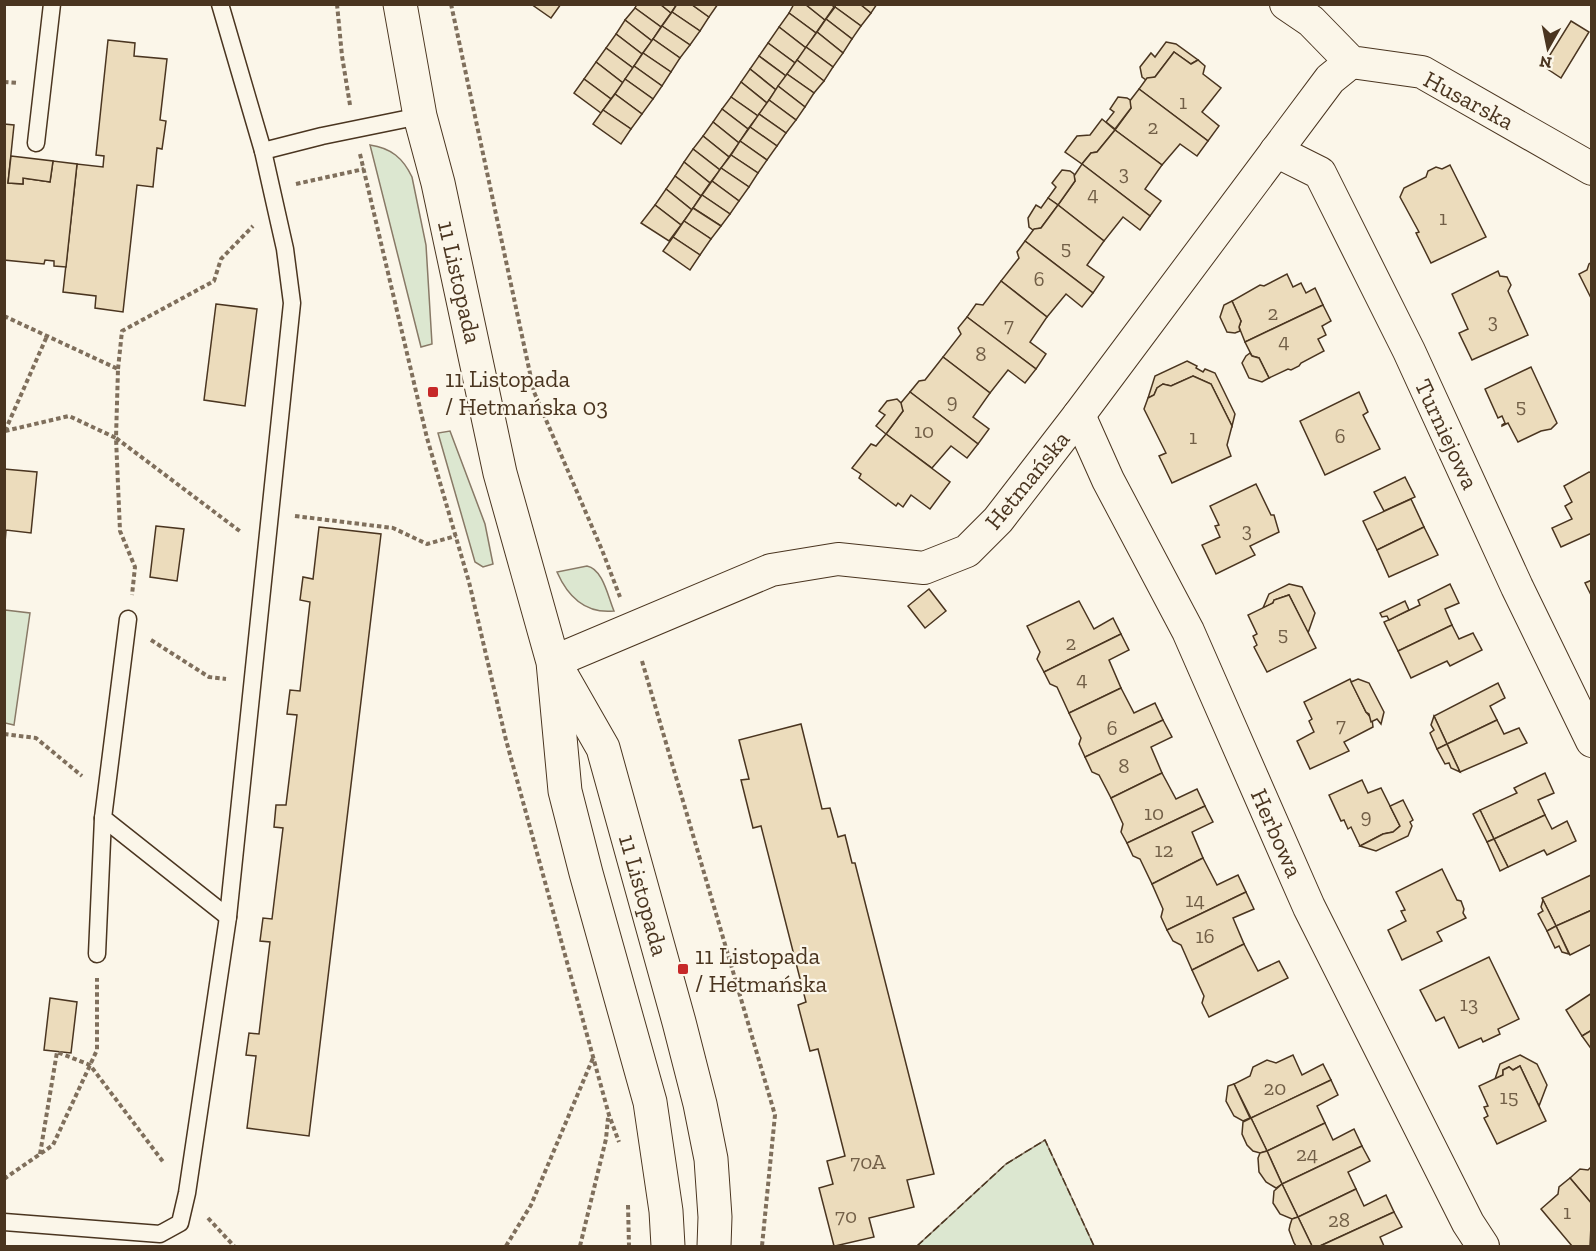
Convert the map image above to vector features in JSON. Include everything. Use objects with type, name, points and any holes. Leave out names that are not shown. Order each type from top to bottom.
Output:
[{"type":"street","name":"11 Listopada","points":[[400,4],[420,116],[445,217],[500,473],[554,662],[565,791],[650,1102],[666,1211],[668,1246]]},
{"type":"street","points":[[1286,4],[1311,21],[1351,62]]},
{"type":"street","name":"Hetmańska","points":[[554,662],[771,570],[838,558],[924,568],[967,551],[998,520],[1079,415],[1330,78],[1351,62]]},
{"type":"street","name":"Husarska","points":[[1351,62],[1422,72],[1592,169]]},
{"type":"street","name":"Turniejowa","points":[[1276,151],[1320,173],[1409,351],[1517,587],[1592,741]]},
{"type":"street","name":"Herbowa","points":[[1079,415],[1108,480],[1188,631],[1309,907],[1468,1223],[1483,1246]]},
{"type":"street","name":"11 Listopada","points":[[554,662],[603,748],[670,988],[700,1104],[711,1159],[715,1217],[714,1246]]},
{"type":"lane","points":[[36,144],[52,4]]},
{"type":"lane","points":[[4,1222],[160,1234],[180,1223],[187,1193],[228,917],[292,303],[285,249],[263,151],[220,4]]},
{"type":"lane","points":[[263,151],[420,116]]},
{"type":"lane","points":[[97,954],[103,818],[128,622]]},
{"type":"lane","points":[[103,818],[228,917]]},
{"type":"path","points":[[337,4],[342,56],[355,130],[427,438],[469,582],[506,740],[609,1115],[606,1139],[580,1246]]},
{"type":"path","points":[[209,677],[128,622],[135,567],[120,531],[116,438],[118,369],[122,331],[214,281],[221,259],[273,197],[364,169]]},
{"type":"path","points":[[4,316],[118,369]]},
{"type":"path","points":[[5,431],[47,336]]},
{"type":"path","points":[[5,431],[69,416],[116,438],[266,551]]},
{"type":"path","points":[[270,513],[393,528],[428,544],[456,536]]},
{"type":"path","points":[[4,734],[36,738],[106,795]]},
{"type":"path","points":[[4,1179],[53,1145],[97,1050],[97,954]]},
{"type":"path","points":[[40,1154],[57,1052],[90,1065],[187,1193],[234,1246]]},
{"type":"path","points":[[506,1246],[531,1205],[593,1057]]},
{"type":"path","points":[[4,1171],[12,1174]]},
{"type":"green space","points":[[370,145],[396,155],[405,164],[412,177],[426,245],[432,344],[421,347]]},
{"type":"green space","points":[[450,431],[485,524],[493,564],[483,567],[475,562],[438,433]]},
{"type":"green space","points":[[587,566],[593,568],[601,578],[614,611],[594,610],[586,607],[566,589],[557,572]]},
{"type":"green space","points":[[5,610],[30,613],[14,725],[5,723]]},
{"type":"green space","points":[[1045,1140],[1094,1246],[917,1246],[1006,1164]]},
{"type":"building","points":[[531,4],[561,4],[551,18]]},
{"type":"building","points":[[637,4],[660,4],[671,13],[661,27],[635,8]]},
{"type":"building","points":[[660,4],[677,4],[671,13]]},
{"type":"building","points":[[677,4],[691,4],[709,17],[700,31],[672,12]]},
{"type":"building","points":[[691,4],[718,4],[709,17]]},
{"type":"building","points":[[794,4],[805,4],[825,20],[816,33],[789,13]]},
{"type":"building","points":[[805,4],[831,4],[834,7],[825,20]]},
{"type":"building","points":[[836,4],[860,4],[871,13],[861,26],[835,7]]},
{"type":"building","points":[[860,4],[877,4],[871,13]]},
{"type":"building","points":[[835,7],[861,26],[852,39],[826,19]]},
{"type":"building","points":[[635,8],[661,27],[652,41],[625,20]]},
{"type":"building","points":[[672,12],[700,31],[690,45],[662,26]]},
{"type":"building","points":[[789,13],[816,33],[806,48],[779,27]]},
{"type":"building","points":[[826,19],[852,39],[843,53],[817,32]]},
{"type":"building","points":[[625,20],[652,41],[642,54],[616,34]]},
{"type":"building","points":[[1571,21],[1589,32],[1561,78],[1543,66]]},
{"type":"building","points":[[662,26],[690,45],[680,58],[653,39]]},
{"type":"building","points":[[779,27],[806,48],[795,63],[768,43]]},
{"type":"building","points":[[817,32],[843,53],[833,67],[806,47]]},
{"type":"building","points":[[616,34],[642,54],[633,68],[606,48]]},
{"type":"building","points":[[653,39],[680,58],[671,72],[643,53]]},
{"type":"building","points":[[108,40],[135,43],[134,56],[167,59],[160,120],[166,121],[162,149],[157,148],[153,187],[137,185],[123,312],[95,308],[96,296],[63,292],[77,164],[103,167],[104,156],[96,155]]},
{"type":"building","points":[[1166,42],[1176,44],[1198,60],[1191,64],[1174,52],[1155,77],[1146,80],[1142,77],[1140,67],[1151,53],[1155,57]]},
{"type":"building","points":[[768,43],[795,63],[786,76],[759,56]]},
{"type":"building","points":[[806,47],[833,67],[824,81],[797,60]]},
{"type":"building","points":[[606,48],[633,68],[623,83],[596,62]]},
{"type":"building","points":[[1174,52],[1191,64],[1198,60],[1205,66],[1203,74],[1221,88],[1202,112],[1219,126],[1208,141],[1139,89],[1147,78],[1155,77]]},
{"type":"building","points":[[643,53],[671,72],[662,86],[634,66]]},
{"type":"building","points":[[759,56],[786,76],[776,90],[750,69]]},
{"type":"building","points":[[797,60],[824,81],[814,93],[787,74]]},
{"type":"building","points":[[596,62],[623,83],[611,99],[584,79]]},
{"type":"building","points":[[634,66],[662,86],[653,99],[625,79]]},
{"type":"building","points":[[750,69],[776,90],[767,103],[741,82]]},
{"type":"building","points":[[787,74],[814,93],[805,107],[778,86]]},
{"type":"building","points":[[584,79],[611,99],[601,113],[574,93]]},
{"type":"building","points":[[625,79],[653,99],[642,114],[615,94]]},
{"type":"building","points":[[741,82],[767,103],[758,116],[731,97]]},
{"type":"building","points":[[778,86],[805,107],[796,120],[769,100]]},
{"type":"building","points":[[1139,89],[1208,141],[1197,156],[1180,144],[1162,165],[1115,130],[1131,108],[1129,102]]},
{"type":"building","points":[[615,94],[642,114],[631,129],[603,110]]},
{"type":"building","points":[[731,97],[758,116],[748,129],[722,109]]},
{"type":"building","points":[[1118,97],[1130,100],[1131,108],[1115,129],[1106,122],[1114,112],[1110,109]]},
{"type":"building","points":[[769,100],[796,120],[786,133],[759,114]]},
{"type":"building","points":[[722,109],[748,129],[739,143],[713,122]]},
{"type":"building","points":[[603,110],[631,129],[621,144],[593,124]]},
{"type":"building","points":[[759,114],[786,133],[777,146],[750,127]]},
{"type":"building","points":[[1102,119],[1115,130],[1097,152],[1091,153],[1082,164],[1065,152],[1077,136],[1090,135]]},
{"type":"building","points":[[713,122],[739,143],[729,157],[703,136]]},
{"type":"building","points":[[4,124],[14,125],[8,183],[23,184],[23,178],[50,182],[53,161],[77,164],[66,267],[54,266],[54,261],[45,260],[44,264],[4,260]]},
{"type":"building","points":[[750,127],[777,146],[767,160],[740,141]]},
{"type":"building","points":[[1115,130],[1162,165],[1145,189],[1161,201],[1150,216],[1082,164],[1091,153],[1097,152]]},
{"type":"building","points":[[703,136],[729,157],[720,170],[693,149]]},
{"type":"building","points":[[740,141],[767,160],[758,173],[731,155]]},
{"type":"building","points":[[693,149],[720,170],[710,183],[684,162]]},
{"type":"building","points":[[731,155],[758,173],[749,187],[721,168]]},
{"type":"building","points":[[11,156],[53,161],[50,182],[23,178],[23,184],[8,183]]},
{"type":"building","points":[[684,162],[710,183],[701,196],[675,176]]},
{"type":"building","points":[[1082,164],[1150,216],[1140,230],[1123,217],[1104,241],[1058,205],[1075,181],[1074,176]]},
{"type":"building","points":[[1450,165],[1486,237],[1431,263],[1416,233],[1419,232],[1400,197],[1404,188],[1426,177],[1428,171]]},
{"type":"building","points":[[721,168],[749,187],[739,201],[712,181]]},
{"type":"building","points":[[1062,170],[1074,174],[1075,181],[1058,205],[1048,198],[1056,187],[1052,183]]},
{"type":"building","points":[[675,176],[701,196],[692,210],[666,189]]},
{"type":"building","points":[[712,181],[739,201],[730,214],[702,195]]},
{"type":"building","points":[[666,189],[692,210],[681,225],[655,205]]},
{"type":"building","points":[[702,195],[730,214],[721,226],[693,208]]},
{"type":"building","points":[[1048,198],[1058,205],[1041,228],[1033,230],[1029,227],[1028,218],[1036,205],[1041,208]]},
{"type":"building","points":[[655,205],[681,225],[669,241],[641,223]]},
{"type":"building","points":[[1058,205],[1104,241],[1087,265],[1104,277],[1093,293],[1025,241],[1034,229],[1041,228]]},
{"type":"building","points":[[693,208],[721,226],[711,239],[684,221]]},
{"type":"building","points":[[684,221],[711,239],[700,255],[673,237]]},
{"type":"building","points":[[673,237],[700,255],[690,270],[663,251]]},
{"type":"building","points":[[1025,241],[1093,293],[1082,307],[1066,294],[1047,317],[1001,281],[1019,258],[1017,252]]},
{"type":"building","points":[[1592,262],[1592,300],[1579,274],[1587,270]]},
{"type":"building","points":[[1498,271],[1500,276],[1507,277],[1511,285],[1508,291],[1528,335],[1472,360],[1459,333],[1468,329],[1452,294]]},
{"type":"building","points":[[1287,274],[1293,287],[1301,283],[1306,293],[1315,288],[1323,305],[1245,342],[1239,327],[1241,321],[1232,301],[1260,285],[1264,286]]},
{"type":"building","points":[[1001,281],[1047,317],[1030,342],[1046,354],[1036,369],[967,317],[976,304],[983,305]]},
{"type":"building","points":[[1232,301],[1241,321],[1240,331],[1235,333],[1227,332],[1220,317],[1224,305]]},
{"type":"building","points":[[216,304],[257,309],[245,406],[204,400]]},
{"type":"building","points":[[1323,305],[1331,321],[1322,326],[1326,335],[1318,339],[1324,351],[1291,370],[1288,369],[1269,378],[1259,358],[1252,356],[1245,342]]},
{"type":"building","points":[[967,317],[1036,369],[1025,383],[1008,370],[990,393],[943,357],[961,334],[958,328]]},
{"type":"building","points":[[1250,353],[1259,358],[1269,378],[1262,382],[1249,378],[1242,363]]},
{"type":"building","points":[[943,357],[990,393],[973,417],[989,429],[978,444],[910,392],[919,381],[925,380]]},
{"type":"building","points":[[1187,361],[1203,372],[1205,369],[1215,373],[1235,414],[1232,426],[1211,384],[1193,376],[1171,386],[1163,384],[1157,388],[1154,395],[1148,398],[1155,376]]},
{"type":"building","points":[[1531,367],[1557,423],[1551,429],[1541,431],[1518,442],[1508,423],[1502,426],[1505,423],[1502,416],[1498,418],[1485,389]]},
{"type":"building","points":[[1193,376],[1211,384],[1232,426],[1227,445],[1231,456],[1172,483],[1159,456],[1166,453],[1144,409],[1148,398],[1154,395],[1157,388],[1163,384],[1171,386]]},
{"type":"building","points":[[910,392],[978,444],[967,458],[951,446],[932,468],[886,434],[903,411],[900,404]]},
{"type":"building","points":[[1359,392],[1368,412],[1363,415],[1380,449],[1325,475],[1300,421]]},
{"type":"building","points":[[897,399],[903,411],[886,434],[876,426],[885,415],[879,411],[887,401]]},
{"type":"building","points":[[886,434],[950,482],[930,509],[911,495],[903,507],[898,503],[896,506],[859,478],[861,474],[852,468],[871,444],[876,446]]},
{"type":"building","points":[[4,469],[37,472],[31,533],[6,530],[5,543]]},
{"type":"building","points":[[1589,472],[1592,473],[1592,533],[1561,547],[1552,528],[1572,519],[1565,506],[1572,502],[1564,486]]},
{"type":"building","points":[[1405,477],[1415,497],[1384,511],[1374,492]]},
{"type":"building","points":[[1256,484],[1271,515],[1274,515],[1279,532],[1250,546],[1255,555],[1216,574],[1202,545],[1220,537],[1215,526],[1219,525],[1210,506]]},
{"type":"building","points":[[1411,499],[1424,527],[1377,550],[1363,521]]},
{"type":"building","points":[[156,526],[184,529],[177,581],[150,577]]},
{"type":"building","points":[[319,527],[381,534],[309,1136],[247,1128],[256,1056],[246,1055],[249,1033],[259,1034],[270,942],[260,941],[263,918],[272,919],[283,828],[274,827],[276,805],[286,805],[297,715],[287,714],[290,690],[300,691],[310,602],[300,600],[303,577],[313,579]]},
{"type":"building","points":[[1424,527],[1438,555],[1389,577],[1377,550]]},
{"type":"building","points":[[1592,580],[1592,597],[1585,583]]},
{"type":"building","points":[[1289,584],[1302,587],[1315,613],[1308,633],[1289,595],[1274,600],[1273,603],[1263,608],[1269,594]]},
{"type":"building","points":[[1450,584],[1459,603],[1445,609],[1452,625],[1398,651],[1384,622],[1420,605],[1418,600]]},
{"type":"building","points":[[929,589],[946,611],[925,628],[908,606]]},
{"type":"building","points":[[1289,595],[1316,648],[1267,672],[1254,647],[1257,645],[1253,636],[1257,634],[1248,615],[1273,603],[1274,600]]},
{"type":"building","points":[[1079,601],[1094,629],[1113,618],[1121,634],[1044,672],[1037,659],[1040,652],[1027,626]]},
{"type":"building","points":[[1405,601],[1409,610],[1389,620],[1387,616],[1382,617],[1380,613]]},
{"type":"building","points":[[1452,625],[1459,639],[1473,633],[1482,650],[1450,666],[1447,661],[1411,678],[1398,651]]},
{"type":"building","points":[[1121,634],[1129,650],[1109,660],[1121,688],[1069,713],[1057,687],[1050,684],[1044,672]]},
{"type":"building","points":[[1350,679],[1366,712],[1372,719],[1373,727],[1344,742],[1349,751],[1310,769],[1297,741],[1314,732],[1309,721],[1312,719],[1304,702]]},
{"type":"building","points":[[1358,679],[1369,683],[1384,712],[1381,724],[1377,719],[1371,722],[1351,682]]},
{"type":"building","points":[[1498,683],[1505,698],[1490,706],[1497,720],[1447,744],[1434,716]]},
{"type":"building","points":[[1121,688],[1134,713],[1155,703],[1163,720],[1085,757],[1079,744],[1081,738],[1069,713]]},
{"type":"building","points":[[1434,716],[1447,744],[1437,749],[1430,733],[1434,730],[1431,725]]},
{"type":"building","points":[[1163,720],[1172,737],[1151,747],[1162,773],[1111,798],[1099,775],[1092,772],[1085,757]]},
{"type":"building","points":[[1497,720],[1504,734],[1519,728],[1527,743],[1460,772],[1447,744]]},
{"type":"building","points":[[801,724],[822,809],[830,808],[838,837],[845,835],[852,863],[855,863],[934,1174],[907,1180],[914,1207],[869,1218],[874,1237],[835,1246],[819,1188],[833,1184],[827,1161],[845,1156],[818,1049],[810,1051],[798,1005],[806,1002],[761,826],[753,828],[741,780],[749,779],[739,740]]},
{"type":"building","points":[[1447,744],[1460,772],[1451,768],[1449,763],[1445,764],[1437,749]]},
{"type":"building","points":[[1162,773],[1176,799],[1197,789],[1205,806],[1127,843],[1121,832],[1123,824],[1111,798]]},
{"type":"building","points":[[1545,773],[1554,793],[1538,800],[1545,815],[1494,839],[1480,810],[1517,793],[1514,788]]},
{"type":"building","points":[[1362,780],[1368,793],[1381,788],[1400,826],[1393,832],[1383,834],[1360,846],[1351,827],[1348,829],[1344,820],[1341,821],[1329,795]]},
{"type":"building","points":[[1403,800],[1413,820],[1410,822],[1412,826],[1408,836],[1376,851],[1360,846],[1383,834],[1393,832],[1400,826],[1390,806]]},
{"type":"building","points":[[1205,806],[1213,822],[1192,832],[1203,858],[1152,884],[1140,859],[1133,856],[1127,843]]},
{"type":"building","points":[[1480,810],[1494,839],[1487,842],[1473,814]]},
{"type":"building","points":[[1545,815],[1552,829],[1567,821],[1576,841],[1547,855],[1544,850],[1508,867],[1494,839]]},
{"type":"building","points":[[1494,839],[1508,867],[1500,871],[1487,842]]},
{"type":"building","points":[[1203,858],[1217,885],[1238,875],[1246,892],[1167,930],[1161,917],[1163,909],[1152,884]]},
{"type":"building","points":[[1442,869],[1457,900],[1461,901],[1466,918],[1437,932],[1442,941],[1402,960],[1388,930],[1406,921],[1401,911],[1405,910],[1396,892]]},
{"type":"building","points":[[1591,875],[1592,910],[1556,926],[1542,898]]},
{"type":"building","points":[[1246,892],[1254,909],[1233,918],[1244,944],[1192,970],[1181,945],[1173,941],[1167,930]]},
{"type":"building","points":[[1543,900],[1556,926],[1547,931],[1538,914],[1543,911],[1541,907]]},
{"type":"building","points":[[1592,910],[1592,944],[1570,955],[1556,926]]},
{"type":"building","points":[[1556,926],[1569,954],[1562,952],[1559,946],[1555,948],[1547,931]]},
{"type":"building","points":[[1244,944],[1258,971],[1279,961],[1288,978],[1209,1017],[1202,1003],[1204,996],[1192,970]]},
{"type":"building","points":[[1489,957],[1519,1019],[1498,1029],[1500,1034],[1483,1042],[1481,1038],[1459,1048],[1444,1017],[1436,1021],[1420,990]]},
{"type":"building","points":[[1592,993],[1592,1030],[1582,1036],[1566,1010]]},
{"type":"building","points":[[50,998],[77,1002],[71,1053],[44,1050]]},
{"type":"building","points":[[1592,1030],[1592,1050],[1582,1036]]},
{"type":"building","points":[[1293,1055],[1302,1075],[1323,1064],[1331,1080],[1251,1118],[1234,1084],[1250,1076],[1253,1067],[1267,1060],[1276,1063]]},
{"type":"building","points":[[1520,1055],[1537,1064],[1547,1085],[1539,1106],[1520,1066],[1513,1070],[1509,1067],[1503,1070],[1503,1075],[1495,1079],[1500,1064]]},
{"type":"building","points":[[1520,1066],[1546,1121],[1497,1144],[1484,1118],[1488,1116],[1484,1107],[1488,1106],[1479,1086],[1503,1075],[1503,1070],[1509,1067],[1513,1070]]},
{"type":"building","points":[[1331,1080],[1338,1095],[1317,1106],[1325,1123],[1267,1151],[1251,1118]]},
{"type":"building","points":[[1234,1084],[1250,1118],[1243,1121],[1234,1116],[1226,1101],[1228,1086]]},
{"type":"building","points":[[1251,1118],[1267,1151],[1260,1153],[1253,1151],[1247,1145],[1242,1134],[1243,1122]]},
{"type":"building","points":[[1325,1123],[1333,1140],[1354,1129],[1362,1146],[1282,1184],[1267,1151]]},
{"type":"building","points":[[1362,1146],[1370,1161],[1348,1172],[1356,1189],[1298,1217],[1282,1184]]},
{"type":"building","points":[[1267,1151],[1282,1184],[1276,1188],[1266,1182],[1259,1172],[1258,1158],[1260,1153]]},
{"type":"building","points":[[1592,1166],[1592,1204],[1570,1178],[1580,1169],[1588,1170]]},
{"type":"building","points":[[1570,1178],[1592,1204],[1590,1246],[1572,1246],[1541,1209],[1558,1194],[1559,1187]]},
{"type":"building","points":[[1282,1184],[1298,1217],[1292,1219],[1280,1214],[1273,1203],[1274,1191]]},
{"type":"building","points":[[1356,1189],[1364,1206],[1386,1195],[1394,1212],[1320,1246],[1312,1246],[1298,1217]]},
{"type":"building","points":[[1394,1212],[1402,1227],[1380,1237],[1384,1246],[1320,1246]]},
{"type":"building","points":[[1298,1217],[1312,1246],[1296,1246],[1294,1243],[1289,1230],[1292,1219]]},
{"type":"fence","points":[[917,1246],[1006,1164],[1045,1140],[1094,1246]]},
{"type":"place","name":"11 Listopada / Hetmańska 03","points":[[433,392]]},
{"type":"place","name":"11 Listopada / Hetmańska","points":[[683,969]]}]
